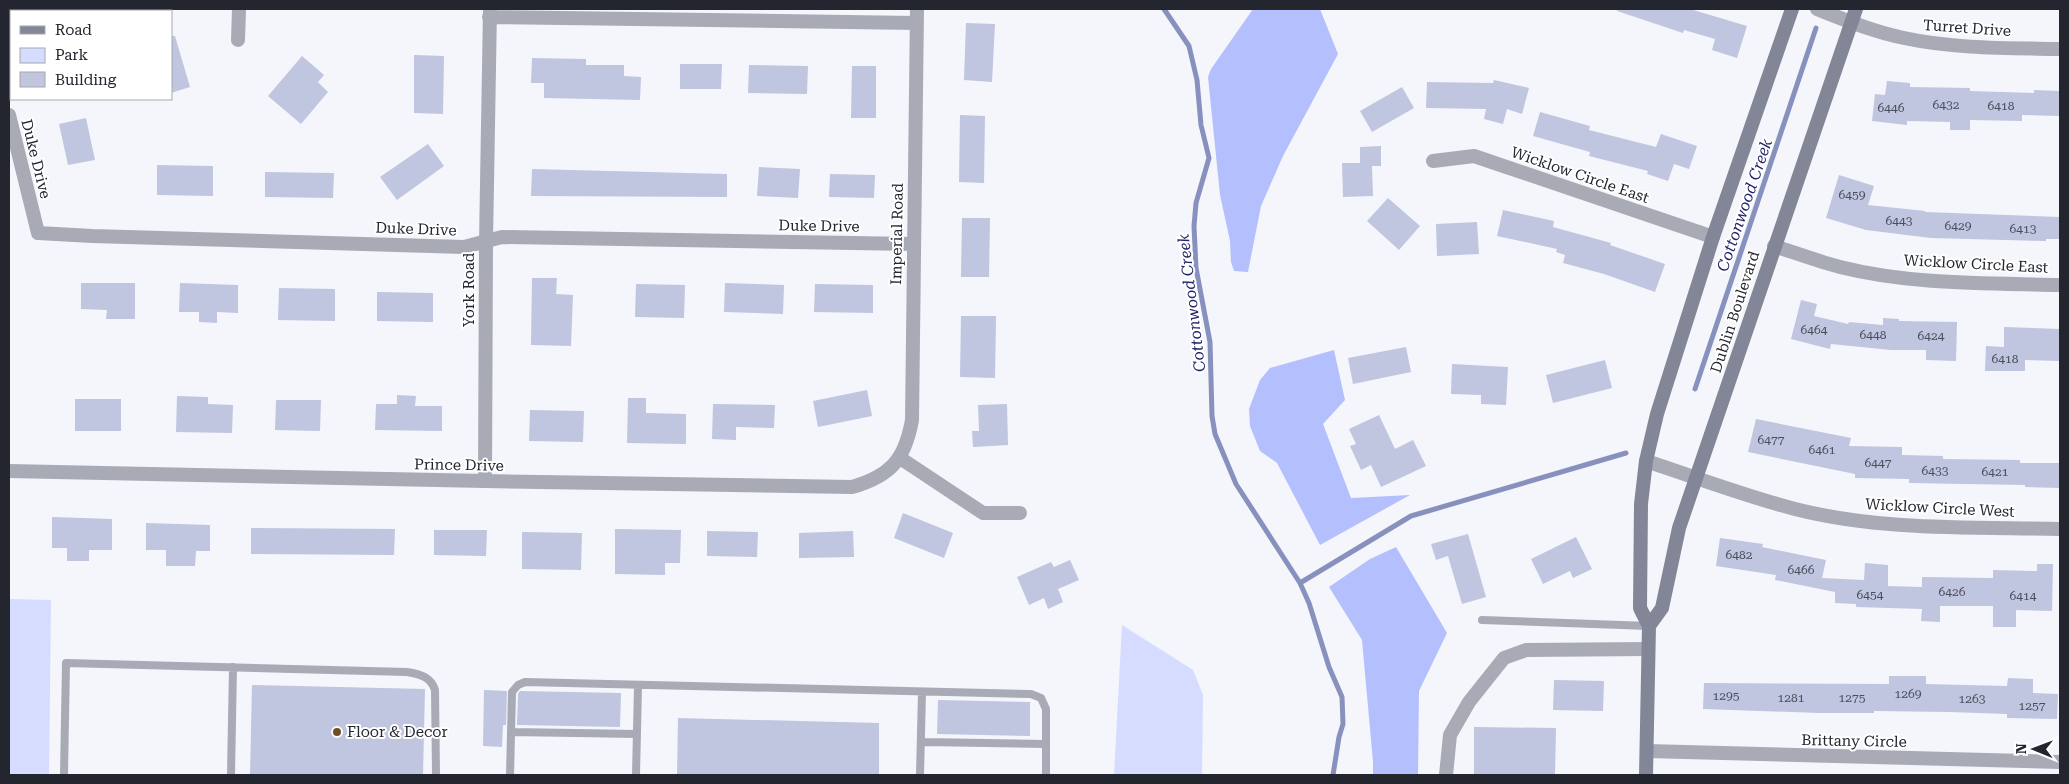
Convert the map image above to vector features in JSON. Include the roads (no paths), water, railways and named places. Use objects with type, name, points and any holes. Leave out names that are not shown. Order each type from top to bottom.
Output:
[{"type":"main road","points":[[1646,775],[1649,626],[1640,608],[1641,504],[1646,461],[1657,414],[1713,237],[1792,9]]},
{"type":"main road","name":"Dublin Boulevard","points":[[1649,626],[1662,608],[1679,528],[1856,9]]},
{"type":"street","points":[[238,40],[239,9]]},
{"type":"street","name":"Turret Drive","points":[[1817,9],[1851,23],[1903,38],[1959,46],[2060,49]]},
{"type":"street","points":[[490,13],[916,16]]},
{"type":"street","name":"York Road","points":[[485,482],[486,242],[490,13]]},
{"type":"street","name":"Imperial Road","points":[[900,458],[909,437],[912,420],[916,16]]},
{"type":"street","name":"Duke Drive","points":[[9,115],[38,233],[464,247],[502,237],[913,244]]},
{"type":"street","name":"Wicklow Circle East","points":[[1434,161],[1474,156],[1713,237]]},
{"type":"street","name":"Wicklow Circle East","points":[[1774,246],[1839,267],[1902,278],[1938,282],[2060,285]]},
{"type":"street","points":[[900,458],[983,513],[1020,513]]},
{"type":"street","name":"Prince Drive","points":[[9,471],[485,482],[852,486],[869,482],[884,474],[900,458]]},
{"type":"street","name":"Wicklow Circle West","points":[[1646,461],[1795,509],[1888,524],[2060,529]]},
{"type":"street","points":[[1446,775],[1450,735],[1469,702],[1504,658],[1526,650],[1648,649]]},
{"type":"street","name":"Brittany Circle","points":[[1647,751],[2060,762]]},
{"type":"lane","points":[[1482,620],[1649,626]]},
{"type":"lane","points":[[64,775],[66,663],[407,672],[426,678],[434,686],[436,698],[436,775]]},
{"type":"lane","points":[[231,775],[233,667]]},
{"type":"lane","points":[[510,775],[512,692],[522,683],[1034,694],[1041,698],[1045,705],[1046,775]]},
{"type":"lane","points":[[636,775],[638,686]]},
{"type":"lane","points":[[920,775],[922,692]]},
{"type":"lane","points":[[511,732],[637,734]]},
{"type":"lane","points":[[921,742],[1046,744]]},
{"type":"waterway","name":"Cottonwood Creek","points":[[1164,9],[1189,46],[1197,80],[1201,125],[1209,158],[1196,203],[1194,226],[1196,268],[1210,342],[1212,416],[1215,434],[1236,484],[1300,583],[1309,603],[1329,667],[1342,697],[1343,724],[1333,775]]},
{"type":"waterway","name":"Cottonwood Creek","points":[[1695,389],[1816,28]]},
{"type":"waterway","name":"Cottonwood Creek","points":[[1300,583],[1411,516],[1626,453]]},
{"type":"place","name":"Floor & Decor","points":[[337,732]]}]
